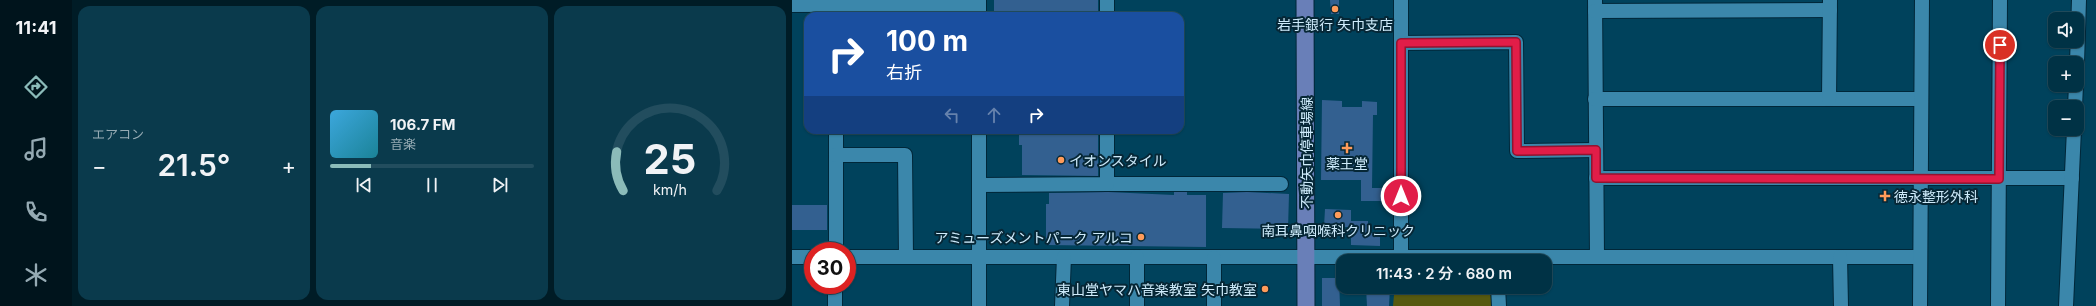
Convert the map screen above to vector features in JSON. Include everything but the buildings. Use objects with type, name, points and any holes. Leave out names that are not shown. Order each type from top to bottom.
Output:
[{"type":"main road","name":"不動矢巾停車場線","points":[[1305,0],[1306,306]]},
{"type":"street","points":[[1107,0],[1107,12]]},
{"type":"street","points":[[1401,0],[1401,254]]},
{"type":"street","points":[[1920,306],[1922,0]]},
{"type":"street","points":[[1998,306],[2000,0]]},
{"type":"street","points":[[2077,56],[2079,0]]},
{"type":"street","points":[[793,5],[836,10],[979,7]]},
{"type":"street","points":[[1597,257],[1595,6],[1830,5],[1829,99]]},
{"type":"street","points":[[1401,43],[1516,42],[1517,151],[1596,150]]},
{"type":"street","points":[[1595,99],[1921,99]]},
{"type":"street","points":[[836,134],[836,242]]},
{"type":"street","points":[[979,134],[979,306]]},
{"type":"street","points":[[1107,134],[1107,184]]},
{"type":"street","points":[[2066,306],[2074,136]]},
{"type":"street","points":[[836,155],[905,155],[906,257]]},
{"type":"street","points":[[1596,178],[2072,178]]},
{"type":"street","points":[[979,185],[1281,184]]},
{"type":"street","points":[[792,257],[804,257]]},
{"type":"street","points":[[856,257],[1336,257]]},
{"type":"street","points":[[1062,306],[1064,257]]},
{"type":"street","points":[[1137,257],[1137,306]]},
{"type":"street","points":[[1840,257],[1841,306]]},
{"type":"street","points":[[1552,258],[1920,257]]},
{"type":"street","points":[[1214,258],[1214,306]]},
{"type":"street","points":[[835,294],[835,306]]},
{"type":"street","points":[[1498,294],[1499,306]]},
{"type":"shaded area","points":[[1493,294],[1493,306],[1393,306],[1394,295]]},
{"type":"place","name":"岩手銀行 矢巾支店","points":[[1335,9]]},
{"type":"place","name":"薬王堂","points":[[1347,148]]},
{"type":"place","name":"イオンスタイル","points":[[1061,160]]},
{"type":"place","name":"徳永整形外科","points":[[1885,196]]},
{"type":"place","name":"南耳鼻咽喉科クリニック","points":[[1338,215]]},
{"type":"place","name":"アミューズメントパーク アルコ","points":[[1141,237]]},
{"type":"place","name":"東山堂ヤマハ音楽教室 矢巾教室","points":[[1265,289]]},
{"type":"route","points":[[1401,196],[1401,43],[1516,42],[1517,151],[1596,150],[1596,178],[1999,179],[2000,45]]}]
